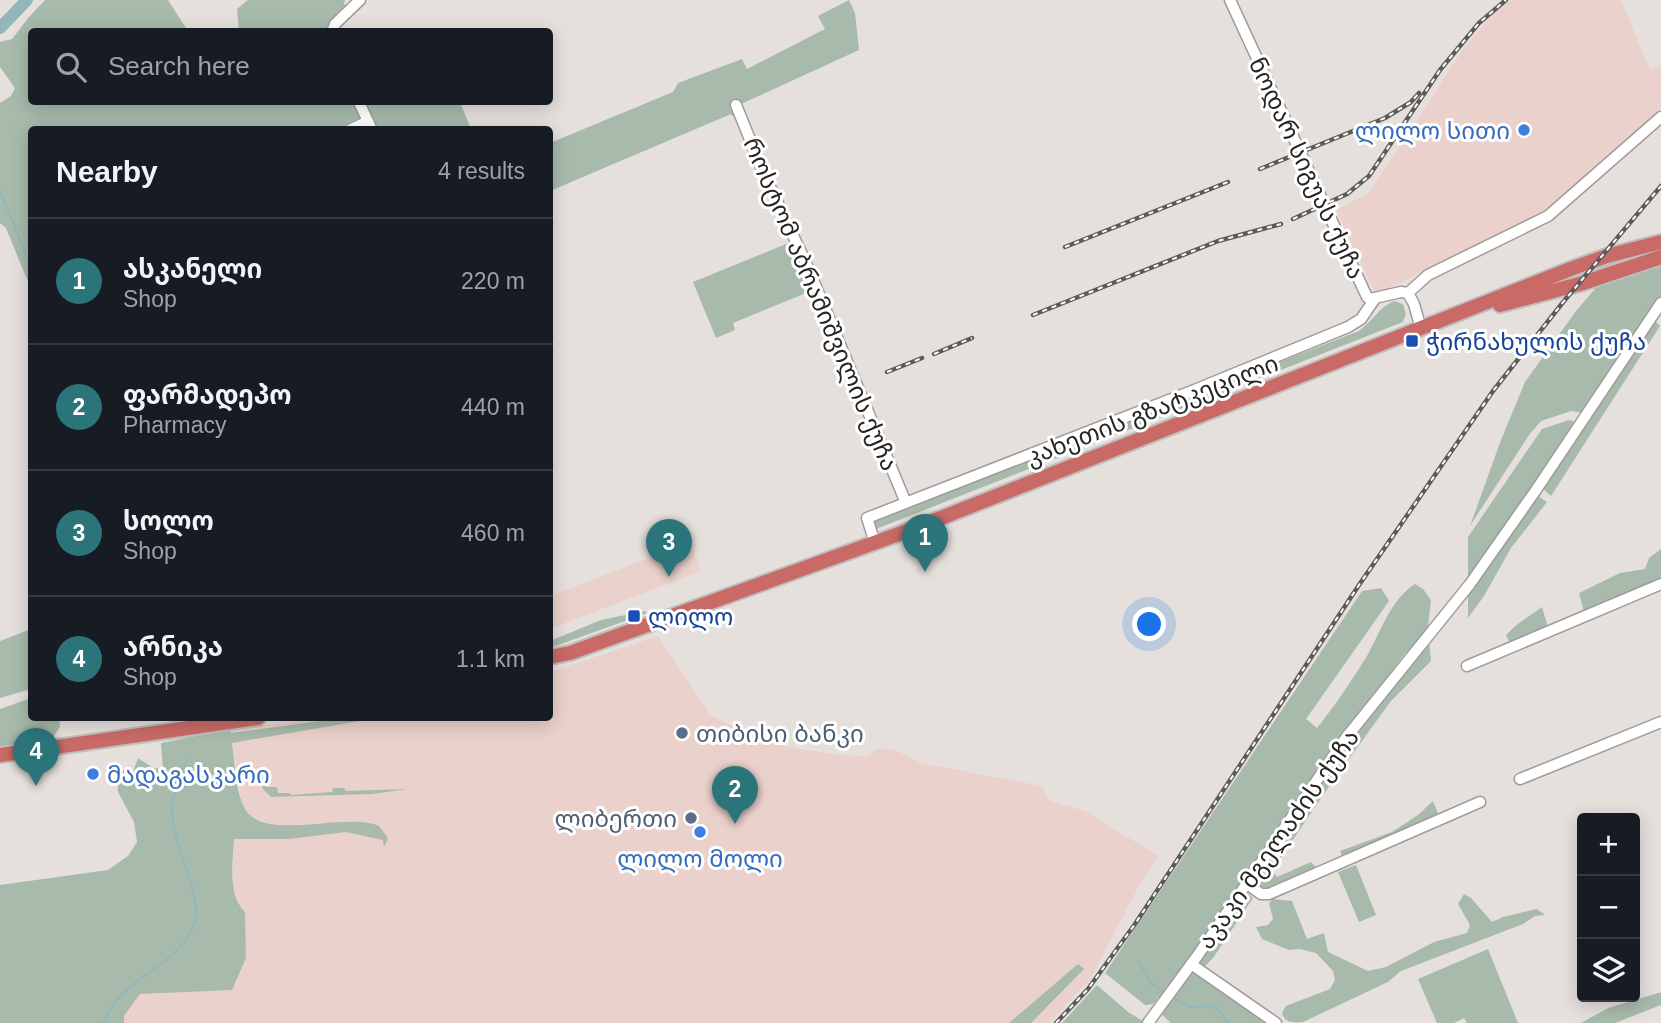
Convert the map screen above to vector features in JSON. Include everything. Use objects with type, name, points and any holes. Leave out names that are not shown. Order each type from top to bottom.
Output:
[{"type":"highway","name":"კახეთის გზატკეცილი","points":[[553,666],[762,591],[871,545],[1573,268],[1661,242]]},
{"type":"highway","name":"კახეთის გზატკეცილი","points":[[1454,316],[1583,283],[1661,257]]},
{"type":"highway","name":"კახეთის გზატკეცილი","points":[[553,656],[570,653],[821,560],[871,545]]},
{"type":"highway","points":[[0,755],[237,721]]},
{"type":"street","points":[[334,28],[360,0]]},
{"type":"street","name":"ნოდარ სიგუას ქუჩა","points":[[1230,0],[1367,298],[1374,300],[1401,292],[1408,293],[1428,275],[1548,216],[1661,117]]},
{"type":"street","points":[[360,105],[370,125]]},
{"type":"street","name":"როსტომ აბრამიშვილის ქუჩა","points":[[736,105],[764,174],[806,263],[906,503]]},
{"type":"street","points":[[1408,293],[1421,329]]},
{"type":"street","name":"როსტომ აბრამიშვილის ქუჩა","points":[[871,545],[867,518],[1348,327],[1362,318],[1374,300]]},
{"type":"street","name":"აკაკი მგელაძის ქუჩა","points":[[1152,1022],[1345,739],[1470,584],[1661,303]]},
{"type":"street","points":[[1467,666],[1661,584]]},
{"type":"street","points":[[1520,779],[1661,722]]},
{"type":"street","points":[[1246,883],[1261,894],[1269,894],[1480,802]]},
{"type":"street","points":[[1191,964],[1276,1023]]},
{"type":"shaded area","name":"ლილო სითი","points":[[1512,0],[1621,0],[1650,70],[1661,66],[1661,109],[1544,211],[1376,295],[1336,210],[1369,193],[1463,49],[1496,11]]},
{"type":"shaded area","points":[[690,542],[701,571],[553,628],[553,595]]},
{"type":"shaded area","name":"ლილო მოლი","points":[[658,636],[711,715],[765,743],[838,755],[869,756],[875,749],[893,749],[921,763],[1042,786],[1049,800],[1087,812],[1158,856],[1140,884],[1091,978],[1049,1023],[124,1023],[124,1016],[140,994],[232,990],[245,912],[240,907],[232,884],[234,839],[280,839],[281,825],[258,822],[245,810],[230,729],[298,721],[553,721],[553,671]]},
{"type":"green space","points":[[45,0],[168,0],[186,28],[28,28],[28,105],[358,105],[361,117],[342,126],[28,126],[28,282],[6,228],[0,223],[0,103],[11,96],[15,88],[0,67],[0,42],[12,39]]},
{"type":"green space","points":[[248,0],[345,0],[347,8],[328,28],[239,28],[237,9]]},
{"type":"green space","points":[[849,0],[855,13],[859,50],[741,104],[741,113],[731,114],[553,190],[553,142],[673,92],[678,83],[742,59],[747,69],[825,29],[818,16]]},
{"type":"green space","points":[[365,105],[461,105],[470,126],[375,126]]},
{"type":"green space","points":[[791,242],[811,291],[733,323],[735,330],[716,338],[693,282]]},
{"type":"green space","points":[[1661,263],[1661,297],[1583,413],[1571,411],[1541,421],[1470,526],[1525,382],[1576,311],[1599,284]]},
{"type":"green space","points":[[1394,301],[1403,304],[1406,314],[1403,322],[876,529],[874,523],[877,519],[1359,331]]},
{"type":"green space","points":[[1653,319],[1660,326],[1551,496],[1541,487]]},
{"type":"green space","points":[[1569,420],[1575,422],[1504,544],[1537,495],[1547,502],[1511,548],[1484,596],[1468,618],[1468,537],[1542,429]]},
{"type":"green space","points":[[1661,549],[1661,584],[1585,616],[1579,593],[1620,573],[1645,569],[1649,558]]},
{"type":"green space","points":[[1415,584],[1423,589],[1431,600],[1428,627],[1431,661],[1391,701],[1330,785],[1273,872],[1277,877],[1311,862],[1317,868],[1267,891],[1254,882],[1356,732],[1415,658],[1406,652],[1318,770],[1187,963],[1153,1004],[1145,1005],[1105,973],[1362,591],[1381,588],[1389,601],[1306,719],[1317,728],[1367,656],[1399,598]]},
{"type":"green space","points":[[1542,607],[1549,631],[1512,647],[1506,635]]},
{"type":"green space","points":[[645,611],[647,613],[553,647],[553,640],[601,620]]},
{"type":"green space","points":[[28,630],[28,690],[0,698],[0,641]]},
{"type":"green space","points":[[28,699],[28,721],[59,721],[60,727],[51,740],[0,747],[0,709]]},
{"type":"green space","points":[[320,721],[360,721],[232,743],[239,792],[244,807],[253,818],[285,825],[364,822],[379,826],[388,838],[384,847],[383,840],[346,832],[289,839],[234,839],[233,887],[239,905],[245,912],[246,958],[232,990],[140,994],[124,1016],[124,1023],[0,1023],[0,885],[108,870],[128,856],[137,842],[134,822],[118,792],[117,778],[123,770],[133,772],[138,758],[153,768],[163,769],[161,743],[230,729],[231,733]]},
{"type":"green space","points":[[257,765],[267,787],[277,787],[278,793],[291,795],[332,792],[333,788],[344,788],[346,791],[408,789],[372,794],[271,797],[263,789]]},
{"type":"green space","points":[[1433,801],[1439,816],[1343,859],[1340,851],[1392,832],[1418,815]]},
{"type":"green space","points":[[1356,865],[1376,915],[1359,922],[1338,872]]},
{"type":"green space","points":[[1247,892],[1253,898],[1213,958],[1204,967],[1197,964]]},
{"type":"green space","points":[[1464,894],[1471,898],[1492,922],[1537,909],[1545,915],[1535,916],[1523,924],[1401,971],[1388,982],[1303,1022],[1290,1022],[1285,1019],[1282,1013],[1286,1006],[1330,989],[1335,980],[1333,971],[1316,953],[1300,949],[1289,950],[1262,939],[1256,927],[1268,925],[1273,919],[1269,903],[1273,899],[1292,901],[1307,939],[1324,933],[1328,952],[1368,971],[1386,967],[1434,942],[1467,933],[1470,925],[1458,904]]},
{"type":"green space","points":[[1488,949],[1518,1023],[1467,1023],[1464,1018],[1454,1023],[1437,1023],[1418,979]]},
{"type":"green space","points":[[1078,964],[1084,969],[1031,1023],[1009,1023]]},
{"type":"green space","points":[[1190,973],[1197,973],[1267,1023],[1171,1023],[1160,1013]]},
{"type":"green space","points":[[1097,985],[1128,1012],[1146,1023],[1062,1023]]},
{"type":"green space","points":[[1661,993],[1661,1005],[1615,1023],[1581,1023],[1608,1008],[1628,1002],[1640,1002],[1640,998]]},
{"type":"waterway","points":[[0,28],[27,0]]},
{"type":"waterway","points":[[0,191],[28,259]]},
{"type":"waterway","points":[[104,1023],[111,1008],[122,995],[175,952],[194,925],[195,899],[176,835],[172,805],[187,759]]},
{"type":"waterway","points":[[1138,961],[1150,982],[1163,992]]},
{"type":"waterway","points":[[1174,998],[1191,1007],[1214,1006],[1229,1023]]},
{"type":"railway","points":[[1293,219],[1347,194],[1369,176],[1440,70],[1479,23],[1506,0]]},
{"type":"railway","points":[[1260,169],[1385,118],[1411,102],[1419,93]]},
{"type":"railway","points":[[1065,247],[1228,182]]},
{"type":"railway","points":[[1056,1023],[1088,989],[1135,924],[1359,585],[1493,391],[1564,301],[1661,186]]},
{"type":"railway","points":[[1033,315],[1218,241],[1281,224]]},
{"type":"railway","points":[[934,354],[972,338]]},
{"type":"railway","points":[[887,372],[922,358]]},
{"type":"place","name":"ლილო სითი","points":[[1524,130]]},
{"type":"place","name":"ჭირნახულის ქუჩა","points":[[1412,341]]},
{"type":"place","name":"ასკანელი","points":[[925,572]]},
{"type":"place","name":"სოლო","points":[[669,577]]},
{"type":"place","name":"ლილო","points":[[634,616]]},
{"type":"place","name":"თიბისი ბანკი","points":[[682,733]]},
{"type":"place","name":"მადაგასკარი","points":[[93,774]]},
{"type":"place","name":"არნიკა","points":[[36,786]]},
{"type":"place","name":"ლიბერთი","points":[[691,818]]},
{"type":"place","name":"ფარმადეპო","points":[[735,824]]},
{"type":"place","name":"ლილო მოლი","points":[[700,832]]}]
